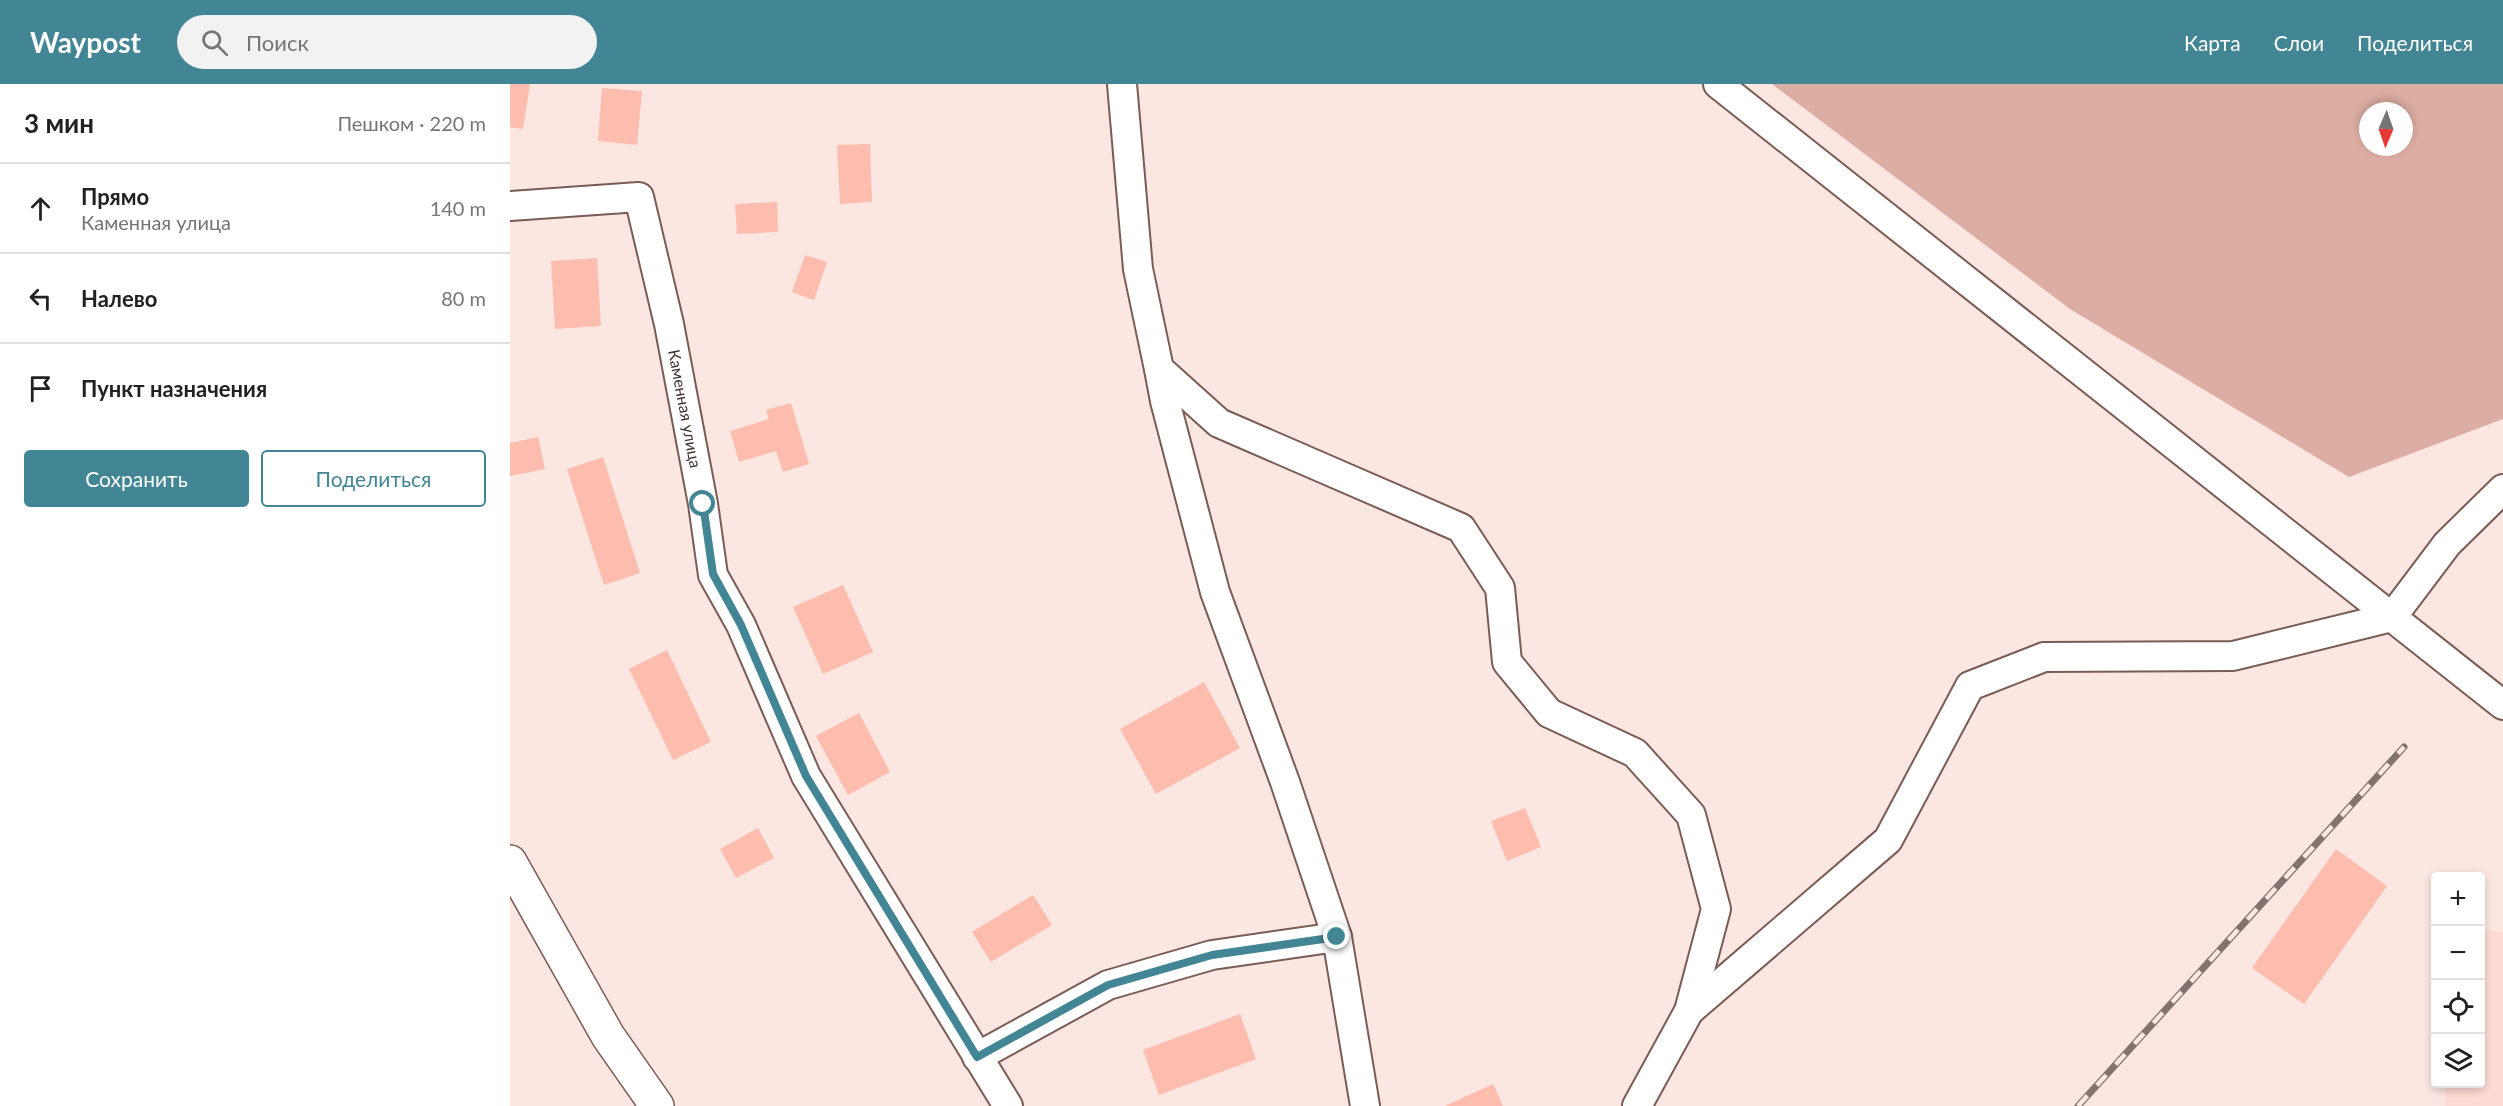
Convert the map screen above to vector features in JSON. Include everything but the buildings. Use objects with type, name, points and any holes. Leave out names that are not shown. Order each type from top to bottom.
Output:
[{"type":"main road","points":[[510,862],[608,1036],[657,1106]]},
{"type":"street","points":[[1122,84],[1138,269],[1165,401],[1215,592],[1285,782],[1337,937],[1365,1106]]},
{"type":"street","points":[[1718,84],[2503,705]]},
{"type":"street","name":"Каменная улица","points":[[510,206],[639,197],[671,336],[703,504],[713,574],[741,625],[806,776],[1008,1106]]},
{"type":"street","points":[[1159,369],[1220,423],[1461,528],[1500,588],[1507,662],[1549,713],[1635,753],[1691,815],[1716,909],[1689,1011],[1637,1106]]},
{"type":"street","points":[[1689,1011],[1888,840],[1970,686],[2044,657],[2233,656],[2392,617],[2447,544],[2503,489]]},
{"type":"street","points":[[977,1057],[1108,985],[1212,955],[1337,937]]},
{"type":"shaded area","points":[[1772,84],[2503,84],[2503,419],[2349,477],[2070,309]]},
{"type":"shaded area","points":[[2485,930],[2503,932],[2503,1106],[2445,1106],[2446,1088],[2485,1088]]},
{"type":"railway","points":[[2078,1106],[2404,747]]},
{"type":"route","points":[[703,504],[713,574],[741,625],[806,776],[977,1057],[1108,985],[1212,955],[1337,937]]}]
